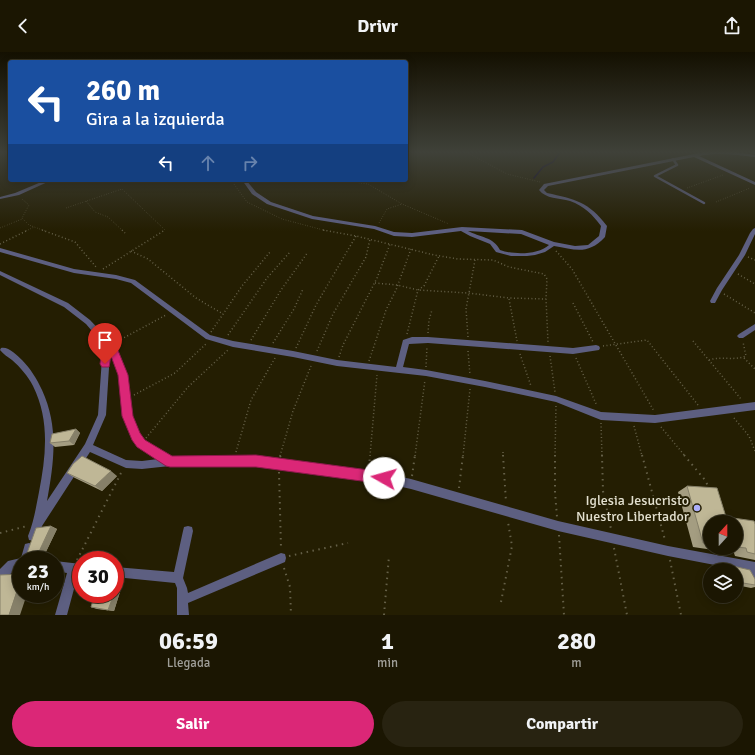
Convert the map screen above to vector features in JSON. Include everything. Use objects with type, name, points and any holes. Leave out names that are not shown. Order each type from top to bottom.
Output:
[{"type":"street","points":[[246,182],[254,193],[269,203],[312,217],[375,228],[404,235],[462,229],[522,232],[552,245],[574,248],[589,246],[602,237],[604,226],[596,214],[583,204],[545,194],[541,190],[546,185],[579,178]]},
{"type":"street","points":[[741,178],[755,185]]},
{"type":"street","points":[[0,198],[17,194],[45,182]]},
{"type":"street","points":[[462,229],[468,234],[493,242],[497,246],[498,251],[504,254],[519,256],[552,245]]},
{"type":"street","points":[[713,301],[718,290],[733,271],[755,230]]},
{"type":"street","points":[[0,250],[74,271],[116,276],[133,281],[210,337],[233,344],[337,363],[426,373],[556,399],[601,416],[632,419],[656,419],[751,406]]},
{"type":"street","points":[[0,273],[66,305],[88,322],[109,344],[123,375],[128,416],[141,444],[170,462]]},
{"type":"street","points":[[741,336],[755,328]]},
{"type":"street","points":[[399,369],[406,342],[409,341],[428,340],[574,351],[596,348]]},
{"type":"street","points":[[38,523],[88,447],[102,415],[109,344]]},
{"type":"street","points":[[4,350],[18,359],[26,368],[38,389],[48,412],[50,448],[38,523],[27,551]]},
{"type":"street","points":[[88,447],[126,464],[142,465],[170,462],[234,460],[256,461],[369,476],[411,484],[558,526],[613,539],[752,567],[755,579]]},
{"type":"street","points":[[183,615],[182,588],[178,578],[188,531]]},
{"type":"street","points":[[183,600],[281,558]]},
{"type":"street","points":[[0,576],[12,564]]},
{"type":"street","points":[[124,573],[178,578]]},
{"type":"street","points":[[61,615],[72,583]]},
{"type":"lane","points":[[658,178],[704,203]]},
{"type":"path","points":[[528,178],[546,185]]},
{"type":"path","points":[[684,189],[715,178]]},
{"type":"path","points":[[232,182],[247,202],[282,219],[411,248],[439,256],[458,259],[493,260],[509,267],[544,274],[547,279],[546,299],[548,349],[553,370],[556,399],[555,492],[564,597],[564,615]]},
{"type":"path","points":[[354,182],[368,184],[402,204],[462,229]]},
{"type":"path","points":[[716,202],[755,185]]},
{"type":"path","points":[[23,219],[28,225],[75,242],[99,272],[165,230],[122,189],[66,208]]},
{"type":"path","points":[[17,194],[29,205],[22,218],[23,219]]},
{"type":"path","points":[[86,201],[96,212],[108,217],[125,233]]},
{"type":"path","points":[[375,228],[387,210],[402,204]]},
{"type":"path","points":[[0,228],[23,219]]},
{"type":"path","points":[[0,244],[34,227]]},
{"type":"path","points":[[294,354],[316,305],[356,236]]},
{"type":"path","points":[[291,615],[290,587],[281,558],[279,465],[284,438],[293,411],[333,314],[366,257],[370,239]]},
{"type":"path","points":[[337,363],[343,345],[374,283],[390,244]]},
{"type":"path","points":[[552,245],[572,269],[656,419],[705,480],[711,493]]},
{"type":"path","points":[[367,366],[386,310],[411,248]]},
{"type":"path","points":[[131,251],[148,259],[196,298],[223,314]]},
{"type":"path","points":[[126,399],[174,373],[210,337],[223,314],[242,286],[270,252]]},
{"type":"path","points":[[224,341],[267,278],[290,252]]},
{"type":"path","points":[[248,347],[281,290],[308,252]]},
{"type":"path","points":[[406,342],[408,325],[418,290],[424,286],[439,256]]},
{"type":"path","points":[[733,271],[755,284]]},
{"type":"path","points":[[374,283],[397,285],[418,290],[468,293],[508,298],[546,299]]},
{"type":"path","points":[[269,350],[294,309],[303,289]]},
{"type":"path","points":[[718,290],[755,313]]},
{"type":"path","points":[[573,303],[596,348],[647,340],[703,412]]},
{"type":"path","points":[[411,484],[426,373],[429,320],[432,310]]},
{"type":"path","points":[[109,344],[173,311]]},
{"type":"path","points":[[741,336],[746,356],[744,358]]},
{"type":"path","points":[[692,341],[751,406]]},
{"type":"path","points":[[141,444],[188,387],[233,344]]},
{"type":"path","points":[[574,351],[601,416],[603,491],[627,615]]},
{"type":"path","points":[[234,460],[251,400],[279,352]]},
{"type":"path","points":[[709,360],[718,358],[744,358]]},
{"type":"path","points":[[744,358],[755,369]]},
{"type":"path","points":[[369,476],[378,367]]},
{"type":"path","points":[[727,410],[749,436],[755,451]]},
{"type":"path","points":[[632,419],[648,471],[668,550],[681,615]]},
{"type":"path","points":[[501,602],[512,546],[507,512],[503,452]]},
{"type":"path","points":[[85,551],[126,464]]},
{"type":"path","points":[[0,532],[38,523]]},
{"type":"path","points":[[281,558],[348,543]]},
{"type":"path","points":[[384,615],[389,556]]},
{"type":"building","points":[[76,429],[69,441],[50,443],[52,434]]},
{"type":"building","points":[[82,456],[111,471],[95,486],[67,473],[73,464]]},
{"type":"building","points":[[687,486],[717,488],[725,515],[703,515],[703,543]]},
{"type":"building","points":[[743,519],[754,521],[755,524],[755,554],[747,552],[746,548],[743,548]]},
{"type":"building","points":[[51,526],[39,551],[28,551],[36,528]]},
{"type":"building","points":[[743,568],[750,570],[755,579],[755,585],[743,583]]},
{"type":"building","points":[[12,574],[13,603],[9,615],[0,615],[0,575]]},
{"type":"building","points":[[92,603],[111,603],[108,610],[91,607]]},
{"type":"place","name":"Iglesia Jesucristo Nuestro Libertador","points":[[697,508]]},
{"type":"route","points":[[105,364],[107,343],[111,345],[123,375],[128,416],[136,436],[141,444],[170,462],[234,460],[256,461],[384,478]]}]
